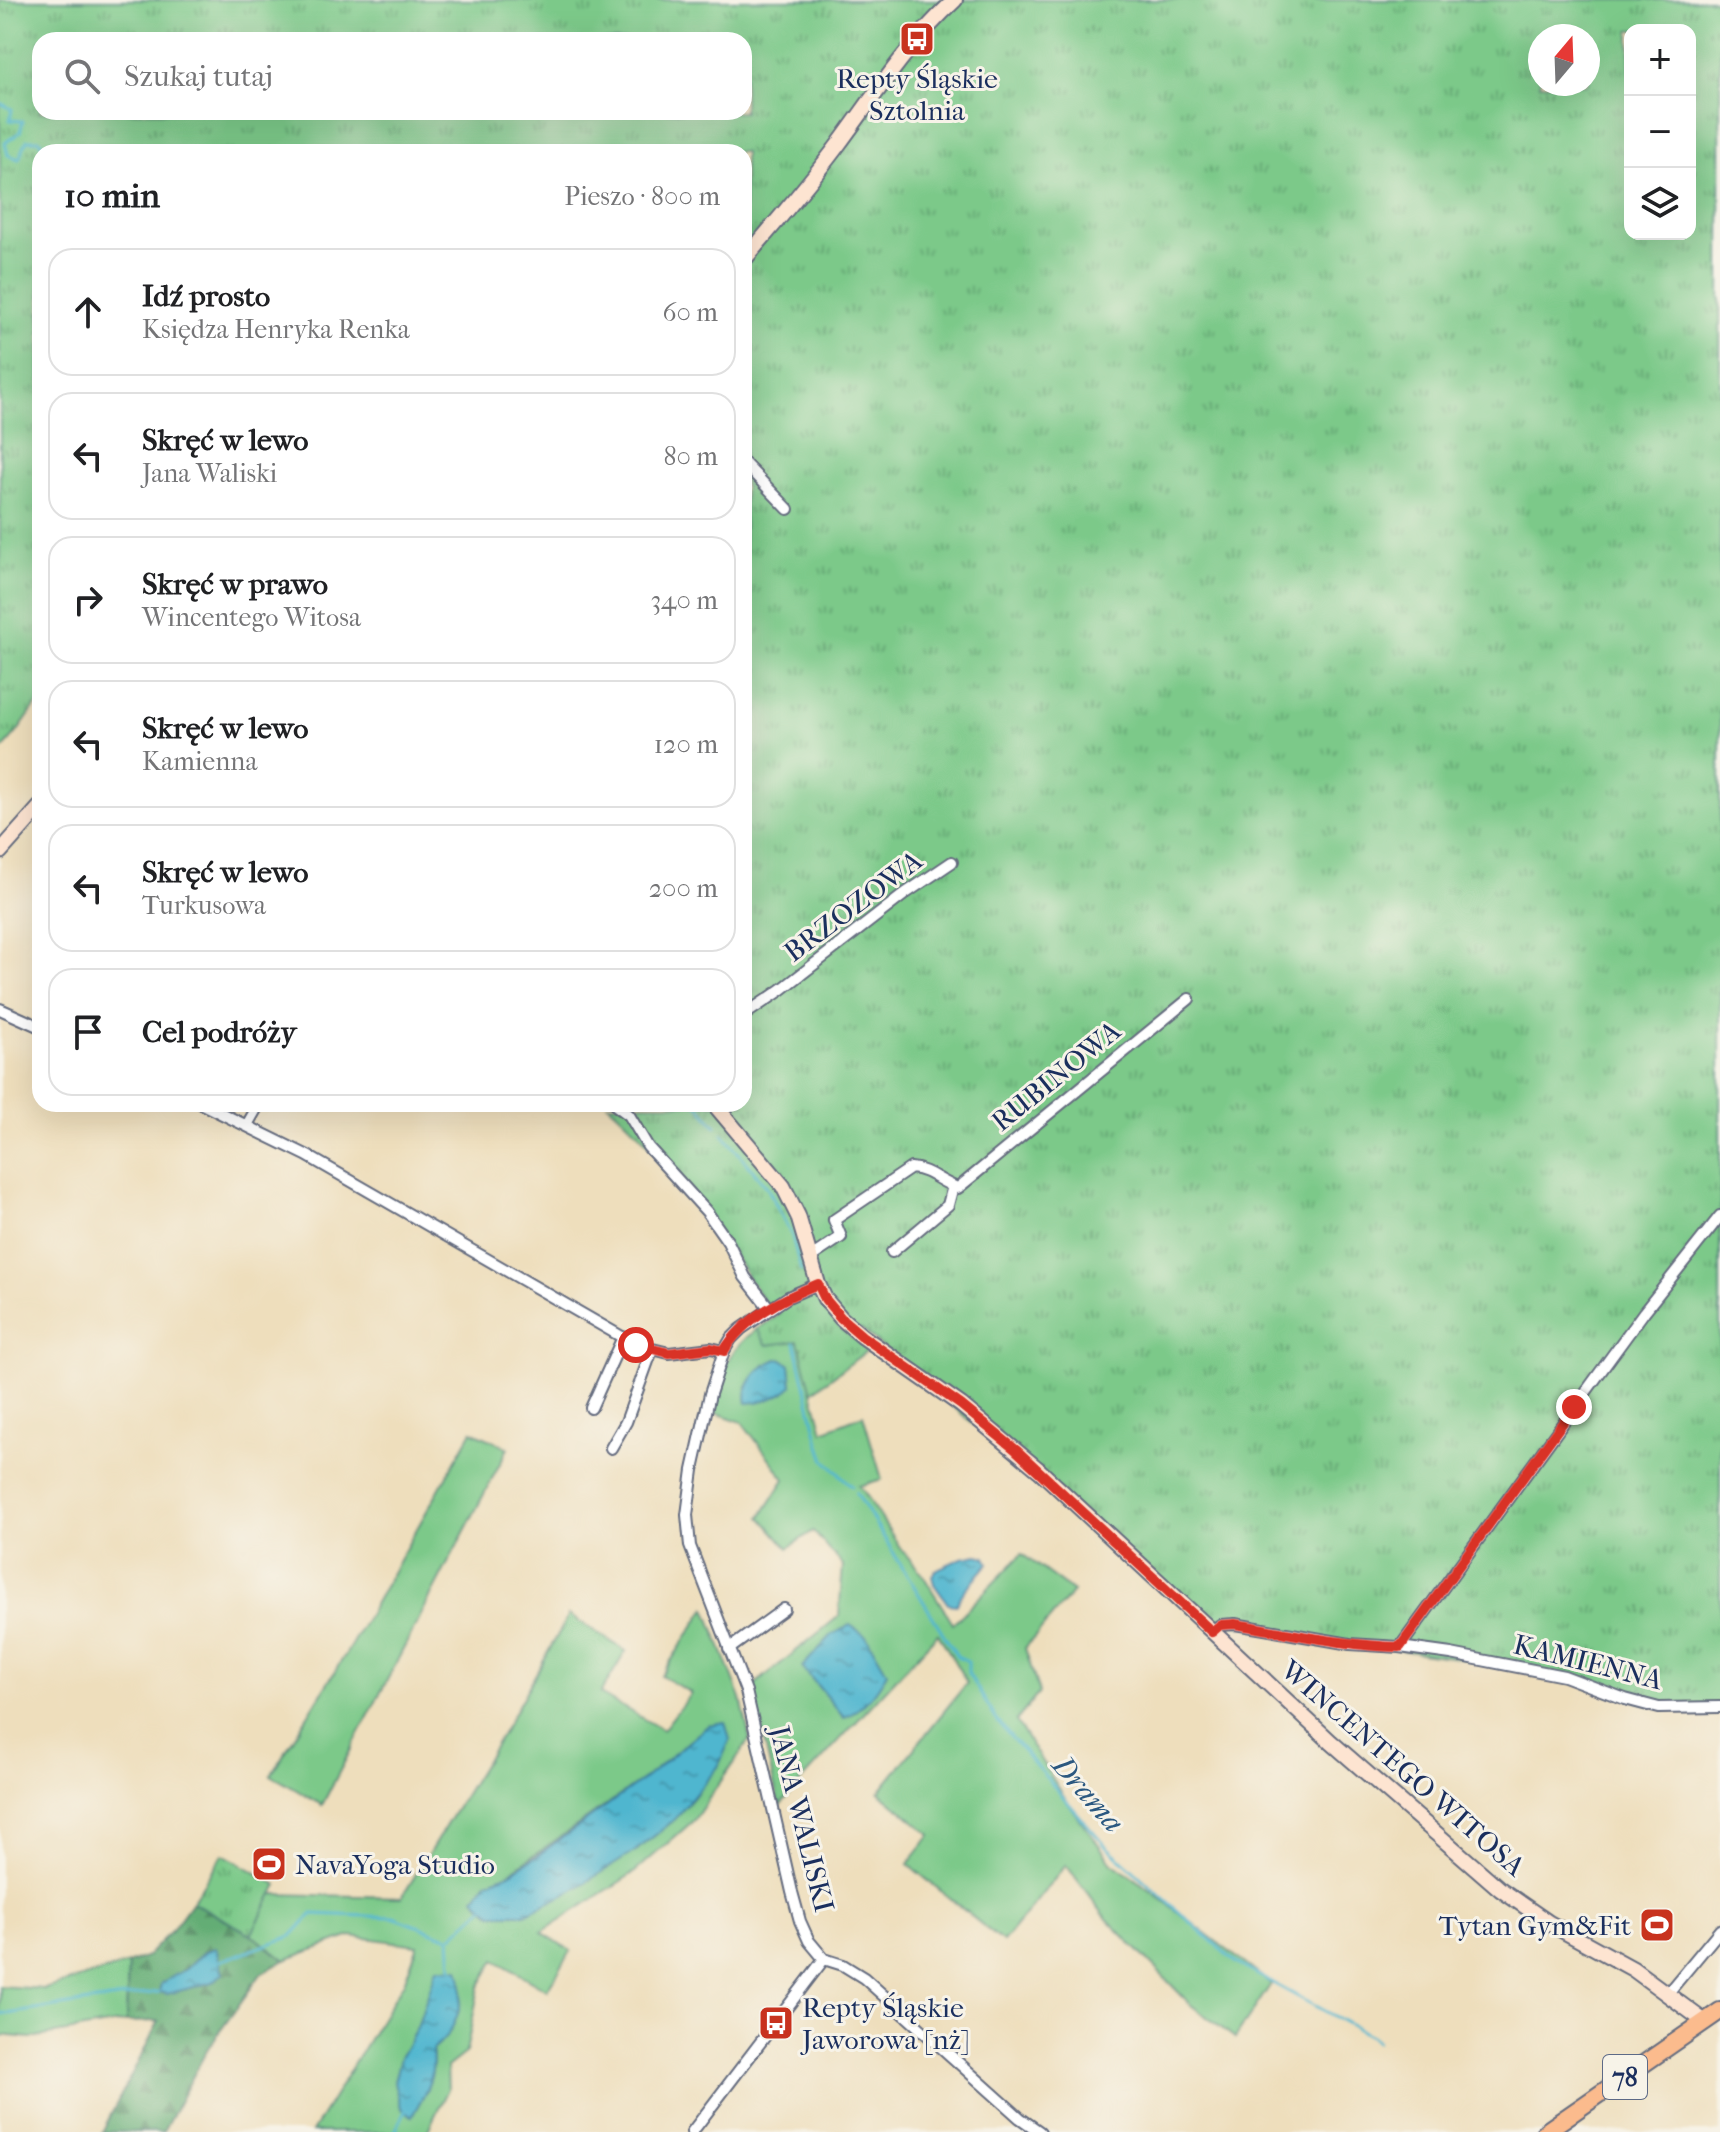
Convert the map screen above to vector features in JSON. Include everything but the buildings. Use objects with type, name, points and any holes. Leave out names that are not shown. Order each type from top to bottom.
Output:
[{"type":"main road","name":"78","points":[[1545,2132],[1720,2011]]},
{"type":"street","points":[[752,250],[828,159],[917,39],[955,0]]},
{"type":"street","points":[[752,471],[788,509]]},
{"type":"street","points":[[0,852],[32,816]]},
{"type":"street","name":"BRZOZOWA","points":[[752,1010],[952,862]]},
{"type":"street","name":"RUBINOWA","points":[[892,1252],[948,1205],[953,1186],[958,1188],[1189,999]]},
{"type":"street","points":[[0,1009],[32,1023]]},
{"type":"street","points":[[219,1112],[306,1155],[636,1345],[669,1353],[711,1348],[724,1351]]},
{"type":"street","points":[[247,1125],[254,1112]]},
{"type":"street","points":[[625,1112],[648,1147],[707,1212],[728,1242],[745,1277],[770,1309]]},
{"type":"street","name":"WINCENTEGO WITOSA","points":[[721,1112],[783,1186],[798,1216],[818,1284],[825,1299],[841,1318],[961,1405],[1016,1450],[1331,1742],[1500,1889],[1549,1923],[1633,1969],[1705,2022]]},
{"type":"street","points":[[811,1257],[841,1237],[834,1220],[911,1168],[920,1168],[953,1186]]},
{"type":"street","points":[[1400,1647],[1635,1324],[1720,1216]]},
{"type":"street","name":"JANA WALISKI","points":[[818,1284],[788,1297],[741,1329],[724,1351],[710,1394],[693,1470],[687,1530],[690,1546],[746,1691],[800,1921],[809,1941],[824,1959]]},
{"type":"street","points":[[591,1408],[623,1337]]},
{"type":"street","points":[[611,1448],[626,1422],[652,1350]]},
{"type":"street","points":[[729,1649],[784,1609]]},
{"type":"street","name":"KAMIENNA","points":[[1212,1632],[1220,1625],[1235,1624],[1350,1644],[1451,1654],[1564,1676],[1659,1708],[1720,1707]]},
{"type":"street","points":[[1667,1994],[1720,1930]]},
{"type":"street","points":[[692,2132],[824,1959],[843,1965],[864,1978],[1020,2118],[1040,2132]]},
{"type":"green space","points":[[0,0],[1720,0],[1720,1710],[1669,1710],[1495,1663],[1207,1620],[862,1330],[838,1326],[868,1350],[812,1392],[798,1341],[767,1345],[757,1329],[780,1314],[771,1312],[716,1229],[676,1176],[616,1112],[752,1112],[752,144],[32,144],[32,711],[0,752]]},
{"type":"green space","points":[[757,1329],[767,1345],[798,1340],[823,1431],[863,1415],[882,1479],[859,1486],[901,1549],[921,1572],[953,1624],[1022,1554],[1073,1592],[1025,1648],[1039,1693],[1016,1721],[1069,1804],[1112,1863],[1271,1984],[1235,2038],[1191,2005],[1108,1920],[1066,1865],[1003,1942],[908,1864],[931,1835],[879,1792],[967,1683],[938,1633],[779,1806],[752,1687],[839,1616],[843,1565],[813,1531],[788,1548],[761,1517],[785,1479],[742,1422],[711,1411],[725,1365]],"holes":[[[766,1364],[790,1365],[792,1386],[747,1387]]]},
{"type":"green space","points":[[472,1431],[508,1448],[322,1805],[271,1775],[350,1647]]},
{"type":"green space","points":[[706,1608],[741,1699],[750,1739],[694,1820],[635,1872],[542,1932],[571,1951],[547,1990],[495,1960],[479,1987],[466,2052],[447,2067],[448,2089],[427,2132],[312,2132],[404,1982],[418,1945],[351,1936],[285,1960],[251,1934],[273,1894],[402,1897],[502,1734],[569,1615],[626,1651],[600,1694],[663,1730],[691,1693],[661,1676]],"holes":[[[709,1725],[699,1791],[673,1821],[634,1852],[492,1914],[475,1898],[487,1882],[507,1874],[645,1778]],[[417,2028],[446,2037],[432,2050],[431,2077],[412,2115],[401,2108],[400,2058]]]},
{"type":"green space","points":[[223,1854],[278,1885],[251,1934],[192,1902]]},
{"type":"green space","points":[[192,1902],[251,1934],[285,1960],[261,1974],[208,2048],[163,2132],[102,2132],[159,2021],[126,2022],[128,1964],[147,1956],[171,1931]],"holes":[[[205,1951],[213,1981],[161,1984],[184,1970]]]},
{"type":"green space","points":[[128,1964],[126,2022],[31,2038],[0,2035],[0,1986],[44,1989]]},
{"type":"water","points":[[777,1359],[790,1365],[792,1386],[771,1398],[747,1403],[747,1389],[754,1376]]},
{"type":"water","points":[[986,1557],[989,1563],[956,1605],[948,1604],[934,1584],[932,1576],[935,1570],[962,1558]]},
{"type":"water","points":[[850,1625],[866,1636],[887,1672],[869,1699],[844,1718],[802,1667],[832,1635]]},
{"type":"water","points":[[725,1722],[730,1740],[718,1767],[673,1821],[634,1852],[572,1891],[525,1914],[492,1914],[475,1898],[487,1882],[534,1858],[645,1778],[709,1725]]},
{"type":"water","points":[[216,1948],[223,1973],[213,1982],[167,1994],[159,1992],[161,1984],[206,1951]]},
{"type":"water","points":[[437,1968],[459,1969],[462,1986],[460,2004],[451,2030],[432,2050],[431,2077],[412,2116],[401,2108],[394,2082],[400,2058],[417,2028]]},
{"type":"waterway","name":"Drama","points":[[0,103],[12,109],[10,120],[23,121],[20,132],[5,143],[8,155],[19,159],[27,140],[40,140],[42,144]]},
{"type":"waterway","name":"Drama","points":[[705,1112],[716,1126]]},
{"type":"waterway","name":"Drama","points":[[723,1134],[767,1187],[792,1236],[801,1271]]},
{"type":"waterway","name":"Drama","points":[[795,1343],[825,1460],[852,1486]]},
{"type":"waterway","name":"Drama","points":[[856,1492],[957,1656],[968,1661],[968,1673],[998,1722],[1106,1846],[1236,1963],[1376,2042]]},
{"type":"waterway","points":[[450,1938],[484,1907]]},
{"type":"waterway","points":[[220,1961],[292,1936],[312,1914],[393,1917],[450,1938]]},
{"type":"waterway","points":[[450,1938],[452,1968]]},
{"type":"waterway","points":[[0,2015],[159,1992]]},
{"type":"waterway","points":[[395,2132],[405,2111]]},
{"type":"place","name":"Repty Śląskie Sztolnia","points":[[917,39]]},
{"type":"place","name":"NavaYoga Studio","points":[[269,1864]]},
{"type":"place","name":"Tytan Gym&Fit","points":[[1657,1925]]},
{"type":"place","name":"Repty Śląskie Jaworowa [nż]","points":[[776,2023]]},
{"type":"route","points":[[636,1345],[669,1353],[711,1348],[724,1351],[741,1329],[788,1297],[818,1284],[825,1299],[841,1318],[961,1405],[1016,1450],[1212,1632],[1220,1625],[1235,1624],[1350,1644],[1387,1647],[1400,1647],[1574,1407]]}]
